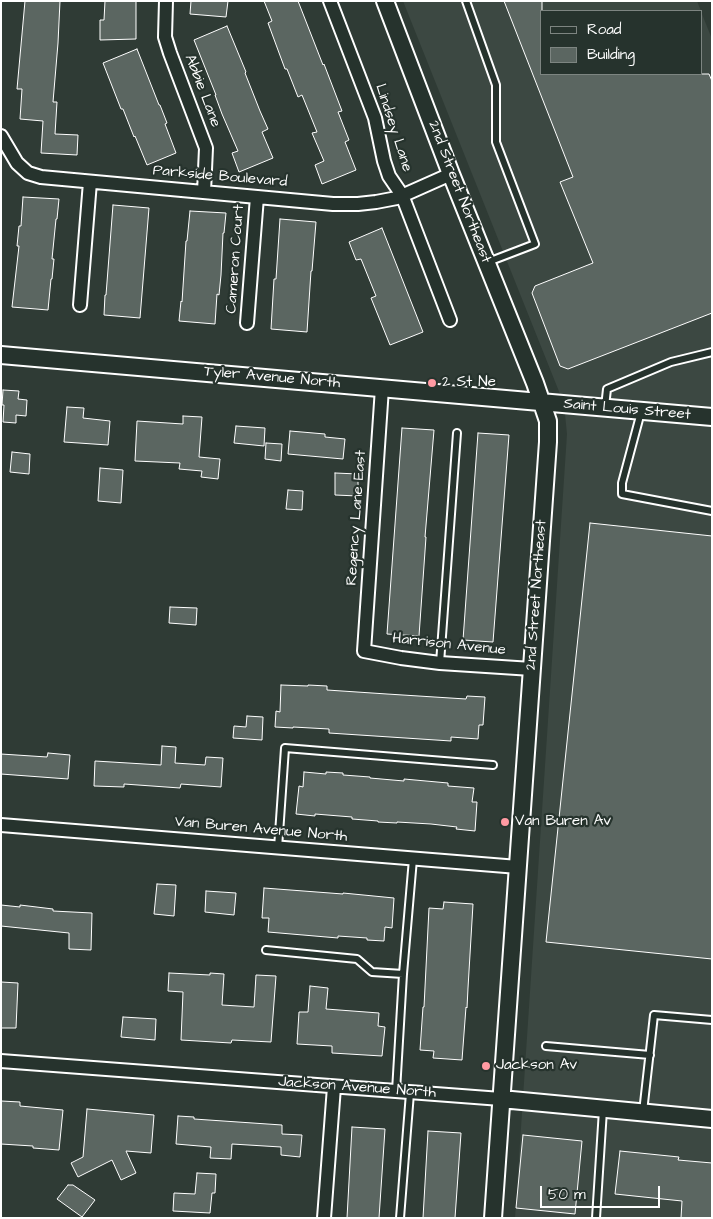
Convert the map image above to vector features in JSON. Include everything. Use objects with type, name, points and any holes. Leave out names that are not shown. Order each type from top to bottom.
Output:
[{"type":"street","name":"Abbie Lane","points":[[166,1],[165,37],[206,148],[204,192]]},
{"type":"street","name":"Lindsey Lane","points":[[330,1],[375,118],[389,176],[402,195],[450,320]]},
{"type":"street","name":"2nd Street Northeast","points":[[385,1],[548,421],[493,1218]]},
{"type":"street","name":"Parkside Boulevard","points":[[1,136],[17,163],[28,174],[41,178],[333,204],[358,204],[396,198],[451,174]]},
{"type":"street","points":[[80,305],[90,182]]},
{"type":"street","name":"Cameron Court","points":[[247,323],[257,197]]},
{"type":"street","name":"Tyler Avenue North","points":[[1,355],[542,402]]},
{"type":"street","name":"Regency Lane East","points":[[364,651],[382,388]]},
{"type":"street","name":"Saint Louis Street","points":[[542,402],[712,417]]},
{"type":"street","name":"Harrison Avenue","points":[[364,651],[440,663],[532,669]]},
{"type":"street","name":"Van Buren Avenue North","points":[[1,825],[518,867]]},
{"type":"street","name":"Jackson Avenue North","points":[[1,1061],[501,1099],[712,1119]]},
{"type":"street","points":[[324,1218],[334,1087]]},
{"type":"lane","points":[[466,1],[496,85],[496,142],[535,244],[486,262]]},
{"type":"lane","points":[[605,408],[607,389],[672,362],[712,352]]},
{"type":"lane","points":[[641,411],[622,483],[622,494],[712,511]]},
{"type":"lane","points":[[440,663],[457,433]]},
{"type":"lane","points":[[278,848],[284,748],[493,765]]},
{"type":"lane","points":[[396,1091],[403,974],[413,859]]},
{"type":"lane","points":[[266,950],[357,959],[372,972],[403,974]]},
{"type":"lane","points":[[643,1113],[654,1015],[712,1020]]},
{"type":"lane","points":[[546,1046],[650,1054]]},
{"type":"lane","points":[[400,1218],[410,1092]]},
{"type":"lane","points":[[596,1218],[603,1109]]},
{"type":"shaded area","points":[[403,1],[697,1],[701,10],[540,10],[540,75],[703,75],[703,16],[712,39],[712,1218],[515,1218],[567,434],[564,404]]},
{"type":"building","points":[[25,1],[60,1],[53,102],[57,102],[55,134],[78,135],[77,155],[41,153],[43,121],[20,119],[22,89],[17,89]]},
{"type":"building","points":[[105,1],[136,1],[136,39],[100,40],[100,20],[104,20]]},
{"type":"building","points":[[191,1],[228,1],[226,17],[190,14]]},
{"type":"building","points":[[264,1],[298,1],[342,111],[338,112],[349,140],[345,142],[356,170],[322,184],[315,165],[324,161],[312,133],[317,132],[302,95],[298,97],[287,69],[285,69],[268,23],[272,21]]},
{"type":"building","points":[[504,1],[542,1],[542,10],[540,10],[540,75],[709,74],[712,81],[712,313],[568,369],[560,366],[532,293],[535,286],[593,263],[560,182],[573,177]]},
{"type":"building","points":[[227,26],[268,129],[262,132],[273,158],[239,172],[232,153],[238,151],[194,40]]},
{"type":"building","points":[[137,49],[167,123],[165,124],[176,153],[147,165],[123,109],[121,109],[103,63]]},
{"type":"building","points":[[23,197],[59,199],[48,310],[12,307]]},
{"type":"building","points":[[113,205],[149,208],[140,318],[104,315]]},
{"type":"building","points":[[190,211],[226,213],[215,324],[179,321]]},
{"type":"building","points":[[280,219],[316,222],[307,332],[271,329]]},
{"type":"building","points":[[382,228],[423,332],[390,345],[371,298],[376,296],[361,259],[356,260],[349,242]]},
{"type":"building","points":[[3,390],[19,391],[18,399],[27,400],[26,416],[16,415],[16,423],[3,422]]},
{"type":"building","points":[[67,407],[84,408],[83,418],[110,421],[108,445],[64,442]]},
{"type":"building","points":[[183,416],[202,417],[199,457],[220,459],[218,479],[201,477],[202,471],[179,469],[180,463],[135,461],[137,421],[183,424]]},
{"type":"building","points":[[236,426],[265,428],[264,446],[234,443]]},
{"type":"building","points":[[402,428],[434,430],[419,636],[387,634]]},
{"type":"building","points":[[290,431],[325,434],[325,437],[345,439],[343,459],[288,454]]},
{"type":"building","points":[[478,433],[509,435],[493,642],[463,640]]},
{"type":"building","points":[[266,443],[282,444],[281,461],[265,459]]},
{"type":"building","points":[[12,452],[30,454],[29,474],[10,472]]},
{"type":"building","points":[[100,468],[123,470],[121,503],[98,501]]},
{"type":"building","points":[[335,473],[358,474],[358,496],[335,495]]},
{"type":"building","points":[[288,490],[303,491],[302,510],[286,509]]},
{"type":"building","points":[[590,523],[712,536],[712,959],[546,942]]},
{"type":"building","points":[[170,607],[197,608],[196,625],[169,623]]},
{"type":"building","points":[[281,685],[327,686],[327,690],[466,699],[467,696],[485,697],[483,725],[479,725],[478,739],[451,737],[451,741],[329,733],[329,729],[275,727],[276,711],[280,712]]},
{"type":"building","points":[[247,716],[263,717],[262,740],[233,738],[234,726],[246,727]]},
{"type":"building","points":[[162,746],[176,747],[175,763],[205,765],[206,757],[223,758],[221,787],[181,784],[180,788],[124,784],[124,787],[94,786],[95,761],[161,765]]},
{"type":"building","points":[[48,753],[70,755],[68,779],[1,774],[1,754],[47,757]]},
{"type":"building","points":[[304,772],[343,773],[343,775],[370,778],[448,783],[448,786],[474,788],[472,802],[477,802],[475,831],[431,824],[378,822],[352,819],[352,817],[296,814],[299,786],[303,787]]},
{"type":"building","points":[[157,884],[176,885],[174,916],[154,914]]},
{"type":"building","points":[[264,888],[394,898],[392,928],[385,927],[384,941],[367,940],[367,938],[338,936],[338,938],[268,932],[269,918],[262,918]]},
{"type":"building","points":[[206,891],[236,893],[234,915],[205,912]]},
{"type":"building","points":[[444,902],[473,904],[462,1060],[433,1058],[434,1051],[420,1050],[429,908],[443,909]]},
{"type":"building","points":[[1,905],[20,907],[20,905],[53,909],[53,911],[92,913],[91,950],[69,949],[69,933],[1,926]]},
{"type":"building","points":[[169,973],[224,974],[222,1005],[254,1007],[256,975],[276,976],[271,1042],[232,1040],[231,1043],[181,1040],[183,992],[168,991]]},
{"type":"building","points":[[1,982],[18,983],[16,1028],[1,1028]]},
{"type":"building","points":[[310,986],[328,988],[326,1009],[379,1013],[378,1026],[385,1027],[382,1056],[332,1053],[332,1046],[297,1044],[299,1012],[308,1012]]},
{"type":"building","points":[[123,1017],[156,1019],[155,1040],[121,1037]]},
{"type":"building","points":[[1,1101],[20,1102],[20,1106],[63,1110],[59,1150],[1,1144]]},
{"type":"building","points":[[87,1109],[154,1115],[151,1153],[126,1151],[136,1173],[121,1180],[112,1160],[78,1177],[71,1163],[83,1157]]},
{"type":"building","points":[[178,1116],[194,1117],[194,1119],[282,1125],[282,1134],[302,1135],[300,1157],[281,1155],[281,1147],[232,1144],[231,1159],[210,1158],[211,1147],[176,1144]]},
{"type":"building","points":[[352,1127],[385,1129],[379,1218],[347,1218]]},
{"type":"building","points":[[428,1131],[461,1133],[455,1218],[423,1218]]},
{"type":"building","points":[[523,1135],[582,1141],[575,1214],[516,1208]]},
{"type":"building","points":[[620,1151],[679,1157],[678,1160],[712,1163],[712,1218],[681,1218],[682,1201],[615,1194]]},
{"type":"building","points":[[197,1173],[216,1174],[215,1193],[212,1193],[210,1213],[173,1211],[174,1193],[195,1194]]},
{"type":"building","points":[[68,1185],[73,1185],[95,1200],[82,1217],[57,1199]]},
{"type":"place","name":"2 St Ne","points":[[432,383]]},
{"type":"place","name":"Van Buren Av","points":[[505,822]]},
{"type":"place","name":"Jackson Av","points":[[486,1066]]}]
